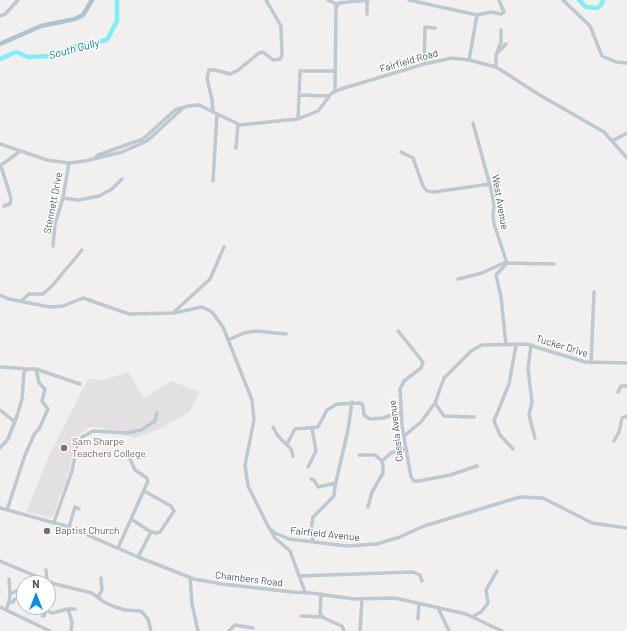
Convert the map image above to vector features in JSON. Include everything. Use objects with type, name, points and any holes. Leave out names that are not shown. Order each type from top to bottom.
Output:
[{"type":"main road","points":[[0,44],[28,30],[75,19],[83,14],[92,0]]},
{"type":"street","points":[[0,16],[5,14],[18,0]]},
{"type":"street","points":[[213,112],[207,78],[209,70],[230,74],[237,72],[259,53],[263,52],[273,60],[280,59],[282,56],[281,26],[266,0]]},
{"type":"street","points":[[328,0],[338,5],[357,0],[368,0],[367,14]]},
{"type":"street","points":[[409,0],[477,15],[490,12],[502,14],[504,12],[499,0]]},
{"type":"street","points":[[563,0],[590,26],[602,56],[616,62],[627,63]]},
{"type":"street","points":[[335,92],[334,71],[338,5]]},
{"type":"street","points":[[469,60],[477,15]]},
{"type":"street","points":[[424,64],[426,27],[435,28]]},
{"type":"street","points":[[496,67],[496,55],[501,42],[501,30]]},
{"type":"street","points":[[498,52],[506,44]]},
{"type":"street","name":"Fairfield Road","points":[[0,144],[19,152],[47,160],[69,162],[94,159],[98,155],[143,139],[175,110],[193,105],[199,105],[238,124],[250,126],[298,119],[318,111],[329,96],[335,92],[424,64],[445,59],[469,60],[496,67],[604,132],[627,158]]},
{"type":"street","points":[[298,119],[300,71],[334,71]]},
{"type":"street","points":[[300,95],[329,96]]},
{"type":"street","points":[[213,181],[217,114]]},
{"type":"street","name":"West Avenue","points":[[473,123],[490,184],[494,205],[494,224],[507,263]]},
{"type":"street","points":[[236,148],[238,124]]},
{"type":"street","points":[[612,141],[626,134]]},
{"type":"street","points":[[4,206],[10,204],[11,198],[1,166],[19,152]]},
{"type":"street","points":[[401,152],[413,158],[423,186],[427,191],[434,192],[490,184]]},
{"type":"street","name":"Stennett Drive","points":[[53,246],[55,224],[63,198],[69,162]]},
{"type":"street","points":[[63,198],[79,200],[99,196],[112,189],[122,179]]},
{"type":"street","points":[[174,313],[210,279],[224,246]]},
{"type":"street","points":[[21,301],[29,294],[43,294],[82,250]]},
{"type":"street","points":[[506,345],[501,297],[496,275],[507,263]]},
{"type":"street","points":[[458,279],[482,273],[507,263],[554,264]]},
{"type":"street","points":[[591,363],[594,292]]},
{"type":"street","points":[[0,295],[21,301],[56,307],[83,298],[129,314],[174,313],[195,308],[207,308],[212,312],[223,327],[252,400],[254,420],[245,465],[248,486],[275,538],[290,551],[305,592]]},
{"type":"street","name":"Cassia Avenue","points":[[398,331],[423,362],[421,368],[401,384],[400,401],[402,426],[411,477],[416,481],[450,475],[477,466]]},
{"type":"street","points":[[228,340],[249,332],[280,332],[286,334]]},
{"type":"street","points":[[275,333],[281,336]]},
{"type":"street","name":"Tucker Drive","points":[[404,436],[421,422],[435,403],[444,378],[478,346],[486,344],[531,345],[591,363],[627,363]]},
{"type":"street","points":[[513,449],[500,435],[494,421],[509,384],[516,345]]},
{"type":"street","points":[[531,345],[528,374],[532,402],[529,415],[534,438]]},
{"type":"street","points":[[0,367],[28,370],[36,369],[80,384]]},
{"type":"street","points":[[7,510],[25,455],[48,409],[42,401],[45,389],[39,383],[36,369]]},
{"type":"street","points":[[0,448],[8,439],[15,422],[22,399],[24,372],[28,370]]},
{"type":"street","points":[[618,392],[621,386],[627,386]]},
{"type":"street","points":[[287,444],[295,429],[318,427],[323,415],[333,405],[352,402],[361,403],[363,406],[364,415],[370,419],[383,418],[398,413],[402,416]]},
{"type":"street","points":[[313,542],[311,530],[313,517],[334,496],[348,430],[352,402]]},
{"type":"street","points":[[435,403],[444,416],[474,417]]},
{"type":"street","points":[[0,410],[15,422]]},
{"type":"street","points":[[54,522],[82,437],[93,431],[127,433],[141,430],[155,421],[157,413]]},
{"type":"street","points":[[614,441],[619,432],[622,417],[627,416]]},
{"type":"street","points":[[273,427],[278,436],[287,444],[293,456]]},
{"type":"street","points":[[308,467],[316,451],[312,428]]},
{"type":"street","points":[[382,461],[391,452],[405,449]]},
{"type":"street","points":[[359,455],[373,454],[382,461],[383,474],[372,492],[368,507]]},
{"type":"street","points":[[118,548],[148,481],[148,478],[135,470],[130,459]]},
{"type":"street","points":[[311,479],[314,480],[318,487],[336,483]]},
{"type":"street","points":[[131,519],[151,532],[160,532],[173,509],[144,491]]},
{"type":"street","name":"Fairfield Avenue","points":[[271,530],[289,539],[313,542],[329,542],[357,546],[381,543],[400,537],[424,526],[520,497],[543,498],[592,524],[627,528]]},
{"type":"street","points":[[69,527],[75,507],[79,509]]},
{"type":"street","name":"Chambers Road","points":[[0,508],[69,527],[138,557],[190,577],[222,584],[362,599],[387,597],[419,603],[472,617],[502,631]]},
{"type":"street","points":[[138,557],[151,532]]},
{"type":"street","points":[[0,561],[35,575]]},
{"type":"street","points":[[46,570],[46,575]]},
{"type":"street","points":[[472,617],[481,612],[488,603],[486,590],[497,571]]},
{"type":"street","points":[[299,576],[413,572],[420,575],[422,581]]},
{"type":"street","points":[[190,577],[192,604],[198,631]]},
{"type":"street","points":[[98,597],[102,590],[101,578]]},
{"type":"street","points":[[6,610],[10,594],[9,579]]},
{"type":"street","points":[[56,583],[92,593],[104,602],[125,610],[141,611],[148,618],[151,631]]},
{"type":"street","points":[[10,594],[16,591]]},
{"type":"street","points":[[321,594],[319,607],[322,617]]},
{"type":"street","points":[[360,631],[362,599]]},
{"type":"street","points":[[9,602],[13,602],[15,600]]},
{"type":"street","points":[[418,619],[419,603]]},
{"type":"street","points":[[0,608],[50,631]]},
{"type":"street","points":[[438,608],[449,631]]},
{"type":"street","points":[[42,616],[44,616],[46,610],[52,613],[74,609]]},
{"type":"street","points":[[68,610],[72,622],[71,631]]},
{"type":"street","points":[[301,616],[322,617],[342,626],[344,631]]},
{"type":"street","points":[[228,631],[235,625],[253,628]]},
{"type":"shaded area","name":"Sam Sharpe Teachers College","points":[[128,372],[144,398],[171,381],[200,392],[189,412],[160,429],[134,438],[99,427],[90,427],[81,433],[75,443],[68,475],[52,518],[26,512],[50,454],[88,379],[104,380]]},
{"type":"waterway","name":"South Gully","points":[[0,59],[16,52],[28,57],[51,56],[80,45],[107,40],[117,21],[117,0]]},
{"type":"waterway","name":"South Gully","points":[[579,0],[586,7],[597,8],[601,5],[603,0]]},
{"type":"place","name":"Sam Sharpe Teachers College","points":[[64,448]]},
{"type":"place","name":"Baptist Church","points":[[47,531]]}]
